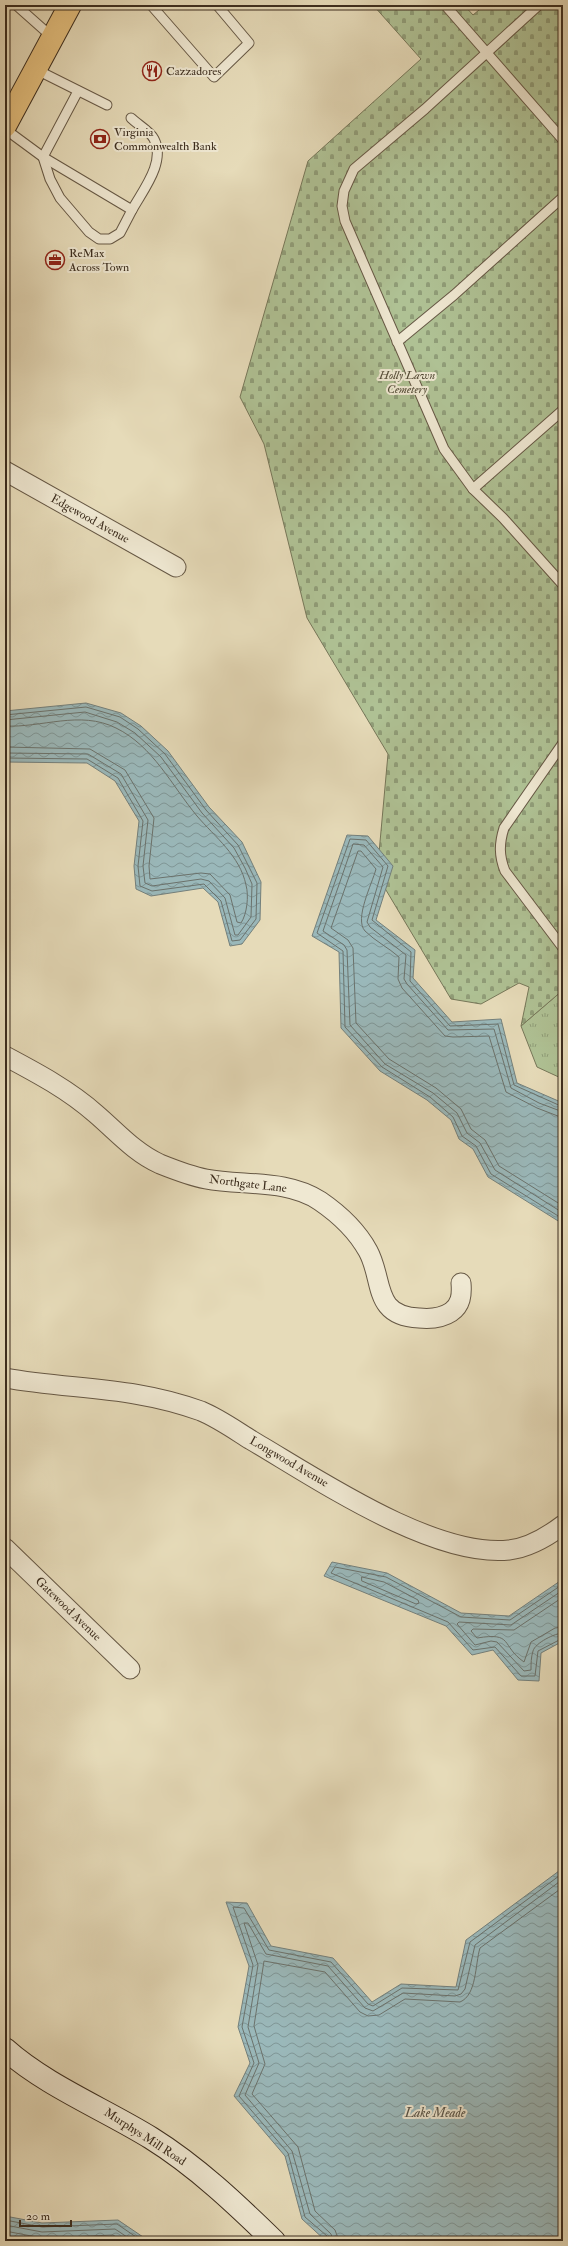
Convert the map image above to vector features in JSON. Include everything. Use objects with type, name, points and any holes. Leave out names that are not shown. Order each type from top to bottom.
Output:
[{"type":"main road","points":[[5,126],[70,5]]},
{"type":"street","name":"Edgewood Avenue","points":[[5,471],[176,567]]},
{"type":"street","name":"Northgate Lane","points":[[5,1056],[64,1089],[140,1152],[158,1163],[182,1173],[207,1179],[281,1187],[306,1194],[320,1201],[340,1217],[358,1236],[369,1252],[382,1298],[391,1308],[402,1316],[426,1319],[446,1315],[455,1310],[462,1293],[461,1283]]},
{"type":"street","name":"Longwood Avenue","points":[[5,1378],[111,1389],[155,1396],[204,1412],[361,1504],[404,1525],[461,1546],[485,1551],[509,1550],[528,1546],[563,1525]]},
{"type":"street","name":"Gatewood Avenue","points":[[5,1548],[130,1669]]},
{"type":"street","name":"Murphys Mill Road","points":[[5,2049],[35,2072],[117,2117],[159,2143],[201,2174],[274,2241]]},
{"type":"lane","points":[[16,5],[53,37]]},
{"type":"lane","points":[[151,5],[214,77],[249,43],[217,5]]},
{"type":"lane","points":[[445,5],[563,140]]},
{"type":"lane","points":[[540,5],[425,109],[354,169],[344,191],[342,206],[345,221],[444,449],[473,489],[503,518],[563,585]]},
{"type":"lane","points":[[36,69],[107,105]]},
{"type":"lane","points":[[78,91],[43,157],[50,178],[60,198],[89,232],[99,238],[110,239],[120,233],[157,163],[158,149],[154,137],[131,118]]},
{"type":"lane","points":[[5,129],[43,157],[132,210]]},
{"type":"lane","points":[[397,342],[454,295],[563,197]]},
{"type":"lane","points":[[473,489],[563,410]]},
{"type":"lane","points":[[563,743],[504,828],[500,844],[501,861],[504,871],[563,948]]},
{"type":"green space","name":"Holly Lawn Cemetery","points":[[373,5],[464,5],[473,15],[485,5],[563,5],[563,990],[521,1026],[529,987],[519,983],[481,1004],[451,999],[377,875],[388,754],[307,618],[264,444],[240,397],[308,161],[421,59]]},
{"type":"green space","points":[[563,990],[563,1079],[537,1067],[521,1026]]},
{"type":"water","points":[[86,703],[121,713],[141,726],[168,751],[209,807],[242,842],[261,882],[260,920],[242,944],[230,946],[218,902],[203,888],[151,896],[136,889],[134,866],[139,821],[115,781],[87,763],[5,762],[5,711]]},
{"type":"water","points":[[347,835],[368,836],[393,866],[376,920],[415,950],[413,978],[452,1022],[501,1019],[517,1083],[563,1103],[563,1224],[488,1177],[473,1149],[459,1139],[451,1120],[427,1100],[380,1071],[341,1028],[339,952],[312,936]]},
{"type":"water","points":[[332,1562],[387,1573],[461,1613],[509,1616],[563,1579],[563,1641],[541,1653],[539,1681],[518,1680],[493,1650],[472,1655],[446,1626],[324,1576]]},
{"type":"water","name":"Lake Meade","points":[[563,1868],[563,2241],[326,2241],[302,2219],[285,2156],[234,2096],[250,2063],[238,2027],[249,1966],[226,1902],[247,1903],[271,1946],[333,1958],[372,2002],[401,1984],[456,1987],[466,1940]]},
{"type":"water","points":[[5,2216],[42,2223],[118,2220],[149,2241],[5,2241]]},
{"type":"place","name":"Cazzadores","points":[[152,71]]},
{"type":"place","name":"Virginia Commonwealth Bank","points":[[100,139]]},
{"type":"place","name":"ReMax Across Town","points":[[55,260]]}]
